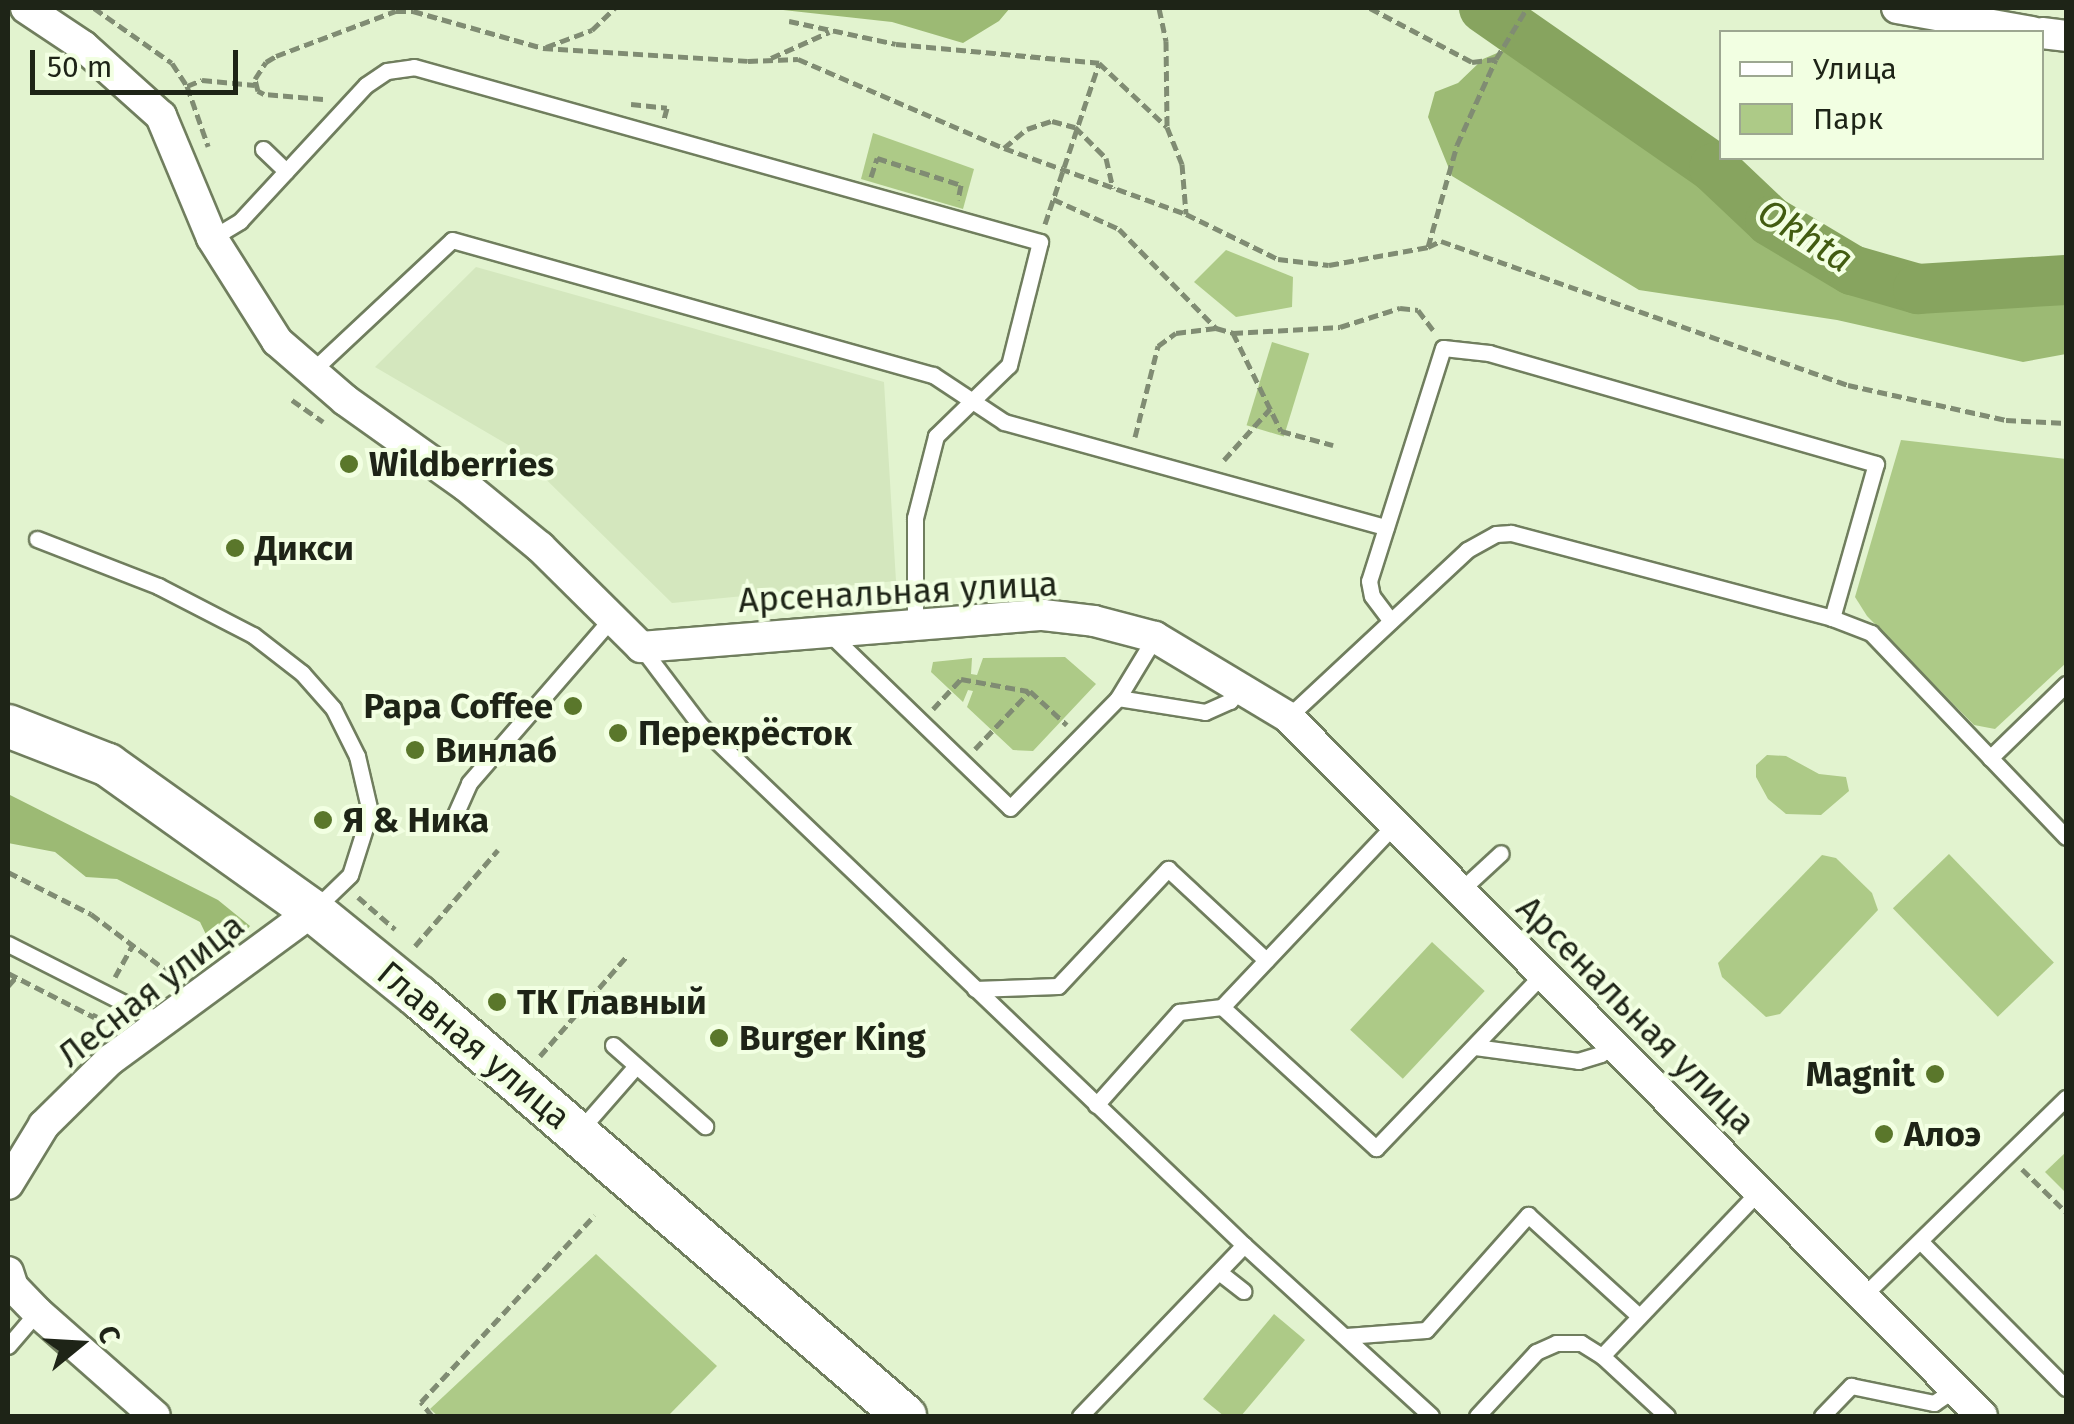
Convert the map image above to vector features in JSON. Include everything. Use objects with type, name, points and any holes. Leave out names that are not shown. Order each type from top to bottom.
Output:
[{"type":"main road","name":"Главная улица","points":[[8,726],[108,765],[313,911],[905,1416]]},
{"type":"street","points":[[26,8],[83,46],[161,116],[212,238],[277,341],[311,372],[466,486],[540,547],[641,648]]},
{"type":"street","points":[[1897,8],[1956,14],[2024,30]]},
{"type":"street","name":"Арсенальная улица","points":[[641,648],[1043,616],[1094,621],[1155,637],[1242,686],[1288,717],[1982,1416]]},
{"type":"street","name":"Лесная улица","points":[[8,1184],[44,1124],[110,1060],[313,911]]},
{"type":"street","points":[[8,1272],[14,1286],[37,1312],[154,1416]]},
{"type":"lane","points":[[212,238],[240,221],[351,102],[387,71],[414,67],[1040,242],[1010,364],[936,436],[915,518],[915,624]]},
{"type":"lane","points":[[262,149],[286,172]]},
{"type":"lane","points":[[311,372],[452,240],[934,375],[1004,422],[1386,527]]},
{"type":"lane","points":[[1391,620],[1372,596],[1369,580],[1443,348],[1489,353],[1876,464],[1832,618]]},
{"type":"lane","points":[[1288,717],[1480,540],[1511,533],[1832,618],[1872,634],[2066,837]]},
{"type":"lane","points":[[37,539],[158,586],[253,635],[302,673],[333,708],[357,756],[370,812],[350,875],[313,911]]},
{"type":"lane","points":[[455,815],[469,783],[612,618]]},
{"type":"lane","points":[[827,632],[1010,808],[1118,698],[1155,637]]},
{"type":"lane","points":[[641,648],[700,725],[1244,1245],[1431,1416]]},
{"type":"lane","points":[[1990,758],[2066,684]]},
{"type":"lane","points":[[1118,698],[1205,712],[1230,701],[1242,686]]},
{"type":"lane","points":[[1096,1105],[1179,1012],[1222,1007],[1394,826]]},
{"type":"lane","points":[[1461,890],[1500,852]]},
{"type":"lane","points":[[975,989],[1058,986],[1168,870],[1266,960]]},
{"type":"lane","points":[[8,944],[162,1022]]},
{"type":"lane","points":[[1222,1007],[1376,1148],[1542,976]]},
{"type":"lane","points":[[1475,1047],[1578,1061],[1601,1054],[1613,1042]]},
{"type":"lane","points":[[613,1045],[705,1126]]},
{"type":"lane","points":[[577,1133],[636,1066]]},
{"type":"lane","points":[[1863,1296],[2066,1098]]},
{"type":"lane","points":[[1602,1356],[1758,1192]]},
{"type":"lane","points":[[1346,1336],[1426,1330],[1528,1215],[1638,1316]]},
{"type":"lane","points":[[1920,1240],[2066,1388]]},
{"type":"lane","points":[[1080,1416],[1244,1245]]},
{"type":"lane","points":[[1220,1272],[1243,1291]]},
{"type":"lane","points":[[8,1346],[37,1312]]},
{"type":"lane","points":[[1478,1416],[1536,1352],[1556,1343],[1581,1343],[1602,1356],[1667,1416]]},
{"type":"lane","points":[[1822,1416],[1852,1386],[1934,1403],[1955,1389]]},
{"type":"path","points":[[543,48],[592,30],[616,8]]},
{"type":"path","points":[[1160,8],[1166,41],[1167,127],[1182,164],[1186,214]]},
{"type":"path","points":[[1370,8],[1472,62],[1496,58]]},
{"type":"path","points":[[1428,248],[1457,145],[1496,58],[1528,8]]},
{"type":"path","points":[[254,85],[260,69],[276,56],[396,10],[414,11],[543,48],[798,59],[1004,148],[1186,214],[1278,259],[1329,265],[1428,248],[1440,241],[1848,385],[2006,420],[2066,423]]},
{"type":"path","points":[[789,21],[896,44],[1099,63],[1167,127]]},
{"type":"path","points":[[768,60],[832,31]]},
{"type":"path","points":[[1040,242],[1099,63]]},
{"type":"path","points":[[187,86],[202,80],[254,85],[264,94],[351,102]]},
{"type":"path","points":[[1004,148],[1026,130],[1052,122],[1075,127],[1106,158],[1113,188]]},
{"type":"path","points":[[867,194],[876,158],[961,184],[954,218]]},
{"type":"path","points":[[1052,199],[1119,229],[1216,328]]},
{"type":"path","points":[[1130,456],[1158,346],[1176,333],[1216,328],[1233,333],[1340,327],[1400,308],[1418,310],[1443,348]]},
{"type":"path","points":[[1233,333],[1281,431],[1333,446]]},
{"type":"path","points":[[1209,477],[1270,408]]},
{"type":"path","points":[[921,722],[961,679],[1030,691],[1080,737]]},
{"type":"path","points":[[962,762],[1030,691]]},
{"type":"path","points":[[415,946],[498,850]]},
{"type":"path","points":[[8,872],[91,914],[201,996]]},
{"type":"path","points":[[535,1062],[626,956]]},
{"type":"path","points":[[8,986],[16,977]]},
{"type":"path","points":[[2008,1155],[2066,1212]]},
{"type":"path","points":[[432,1416],[420,1402],[595,1215]]},
{"type":"shaded area","points":[[476,267],[884,382],[896,581],[672,603],[515,449],[375,367]]},
{"type":"green space","points":[[765,8],[1010,8],[999,21],[963,43],[892,22]]},
{"type":"green space","points":[[1509,48],[1658,143],[1821,269],[1913,294],[2066,290],[2066,354],[2023,362],[1837,320],[1639,290],[1452,176],[1428,117],[1435,92],[1458,83],[1483,59]]},
{"type":"green space","points":[[873,133],[974,169],[963,209],[861,179]]},
{"type":"green space","points":[[1226,250],[1293,277],[1292,307],[1236,317],[1194,282]]},
{"type":"green space","points":[[1272,342],[1309,353],[1284,437],[1247,425]]},
{"type":"green space","points":[[1901,440],[2066,459],[2066,663],[1995,729],[1974,725],[1867,616],[1855,597]]},
{"type":"green space","points":[[1065,657],[1096,684],[1033,751],[1013,750],[967,707],[973,691],[968,690],[963,702],[931,672],[933,662],[972,658],[971,674],[977,675],[983,658]]},
{"type":"green space","points":[[1767,755],[1786,756],[1819,774],[1846,777],[1849,791],[1821,815],[1786,814],[1768,799],[1756,777],[1756,765]]},
{"type":"green space","points":[[8,794],[218,900],[250,926],[232,947],[211,945],[200,922],[117,879],[86,877],[55,852],[8,843]]},
{"type":"green space","points":[[1949,854],[2054,963],[1998,1017],[1893,908]]},
{"type":"green space","points":[[1822,855],[1836,858],[1872,893],[1878,910],[1780,1014],[1766,1017],[1722,977],[1718,963]]},
{"type":"green space","points":[[1432,942],[1485,991],[1403,1079],[1350,1030]]},
{"type":"green space","points":[[2066,1152],[2066,1193],[2045,1172]]},
{"type":"green space","points":[[596,1254],[717,1366],[668,1416],[438,1416],[430,1409]]},
{"type":"green space","points":[[1274,1314],[1305,1340],[1241,1416],[1224,1416],[1203,1399]]},
{"type":"waterway","name":"Okhta","points":[[1484,8],[1714,168],[1770,221],[1852,270],[1918,289],[2066,280]]},
{"type":"place","name":"Wildberries","points":[[349,464]]},
{"type":"place","name":"Дикси","points":[[235,548]]},
{"type":"place","name":"Papa Coffee","points":[[573,706]]},
{"type":"place","name":"Перекрёсток","points":[[618,733]]},
{"type":"place","name":"Винлаб","points":[[415,750]]},
{"type":"place","name":"Я & Ника","points":[[323,820]]},
{"type":"place","name":"ТК Главный","points":[[497,1002]]},
{"type":"place","name":"Burger King","points":[[719,1038]]},
{"type":"place","name":"Magnit","points":[[1935,1074]]},
{"type":"place","name":"Алоэ","points":[[1884,1134]]}]
